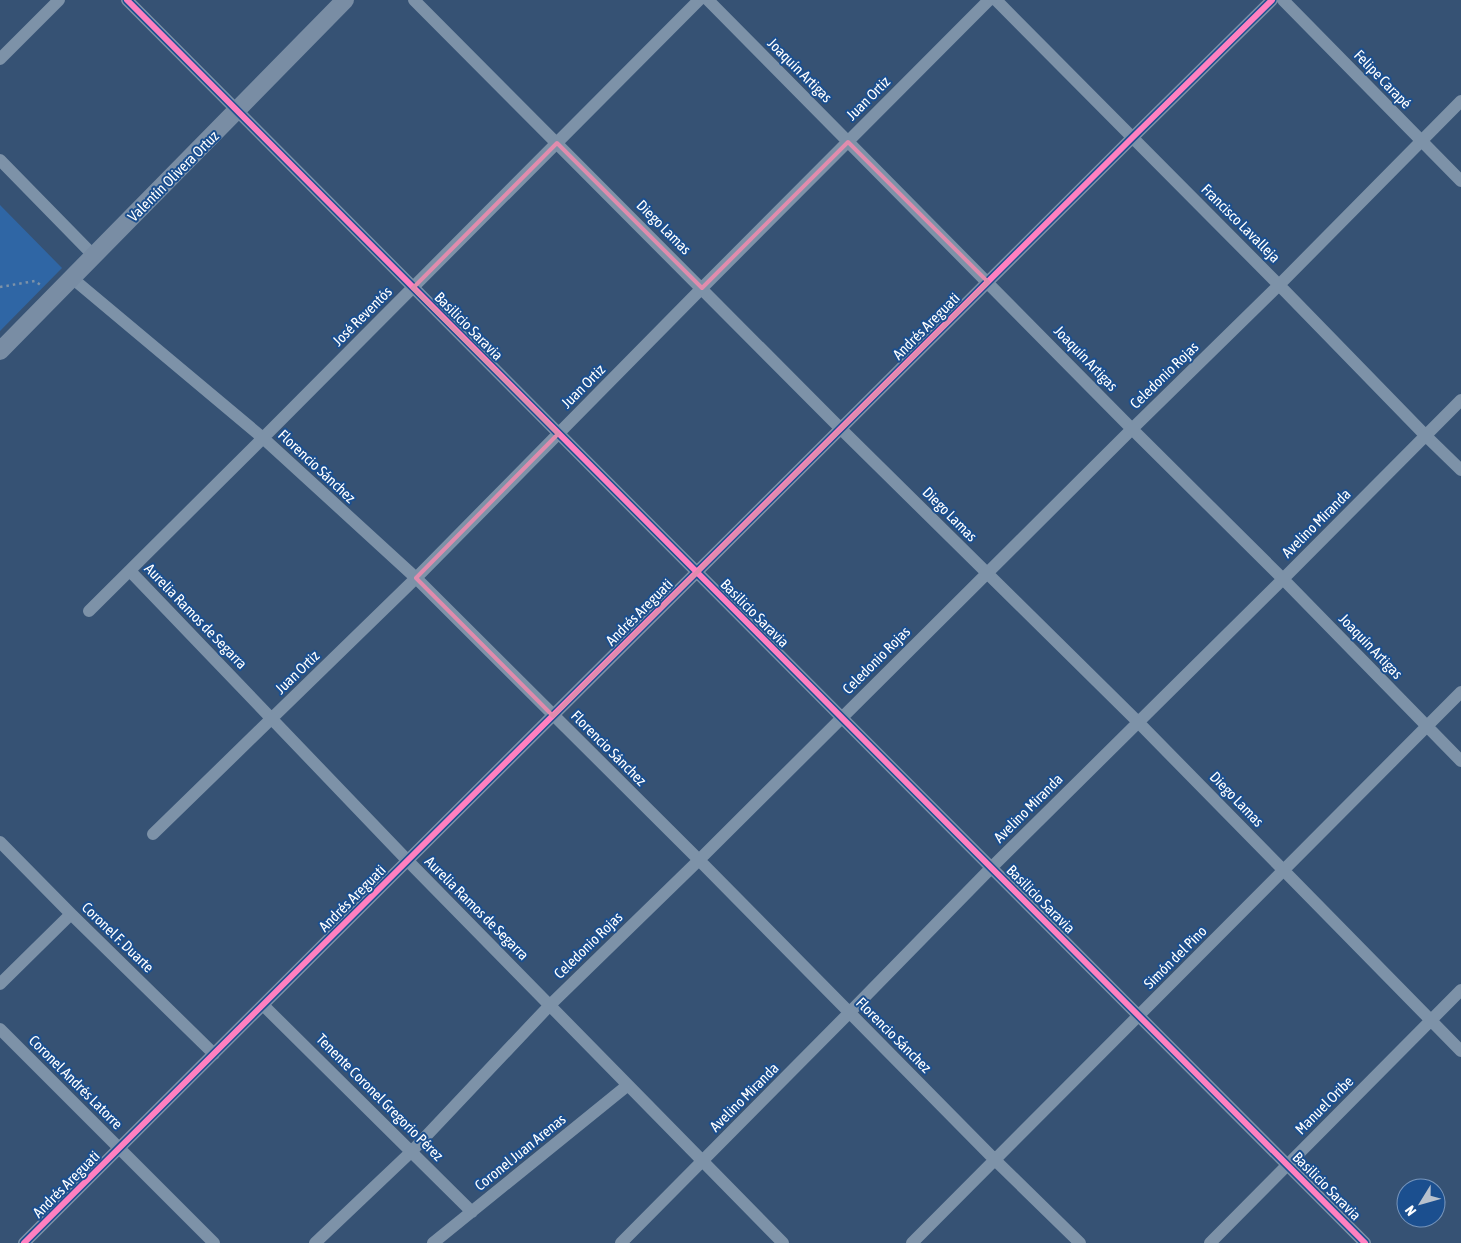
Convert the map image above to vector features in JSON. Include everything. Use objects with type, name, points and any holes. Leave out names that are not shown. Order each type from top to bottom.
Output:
[{"type":"street","points":[[0,59],[59,0]]},
{"type":"street","name":"Basilicio Saravia","points":[[127,0],[1366,1243]]},
{"type":"street","name":"Valentín Olivera Ortuz","points":[[0,351],[345,0]]},
{"type":"street","name":"Diego Lamas","points":[[414,0],[841,429],[1138,722],[1461,1051]]},
{"type":"street","name":"José Reventós","points":[[88,611],[699,0]]},
{"type":"street","name":"Joaquín Artigas","points":[[708,0],[1461,760]]},
{"type":"street","name":"Juan Ortiz","points":[[153,834],[416,578],[990,0]]},
{"type":"street","name":"Francisco Lavalleja","points":[[996,0],[1461,470]]},
{"type":"street","name":"Andrés Areguati","points":[[24,1243],[1272,0]]},
{"type":"street","name":"Felipe Carapé","points":[[1282,0],[1461,181]]},
{"type":"street","name":"Celedonio Rojas","points":[[315,1243],[412,1151],[550,1005],[1280,285],[1420,140],[1461,101]]},
{"type":"street","points":[[0,160],[94,256]]},
{"type":"street","name":"Florencio Sánchez","points":[[72,278],[263,438],[416,578],[995,1160],[1080,1243]]},
{"type":"street","name":"Avelino Miranda","points":[[621,1243],[992,867],[1461,400]]},
{"type":"street","name":"Aurelia Ramos de Segarra","points":[[130,571],[408,861],[783,1243]]},
{"type":"street","name":"Simón del Pino","points":[[912,1243],[1461,692]]},
{"type":"street","name":"Coronel F. Duarte","points":[[0,842],[214,1054]]},
{"type":"street","points":[[0,984],[71,914]]},
{"type":"street","name":"Manuel Oribe","points":[[1210,1243],[1461,990]]},
{"type":"street","name":"Tenente Coronel Gregorio Pérez","points":[[263,1005],[472,1212]]},
{"type":"street","name":"Coronel Andrés Latorre","points":[[0,1029],[214,1243]]},
{"type":"street","name":"Coronel Juan Arenas","points":[[433,1243],[628,1085]]},
{"type":"path","points":[[0,287],[35,281],[55,295]]},
{"type":"highlighted area","points":[[848,142],[988,282],[553,716],[416,578],[558,434],[413,288],[557,143],[702,288]]},
{"type":"shaded area","points":[[0,205],[62,268],[0,331]]},
{"type":"cycle path","points":[[127,0],[1365,1243]]},
{"type":"cycle path","points":[[24,1243],[1272,0]]}]
